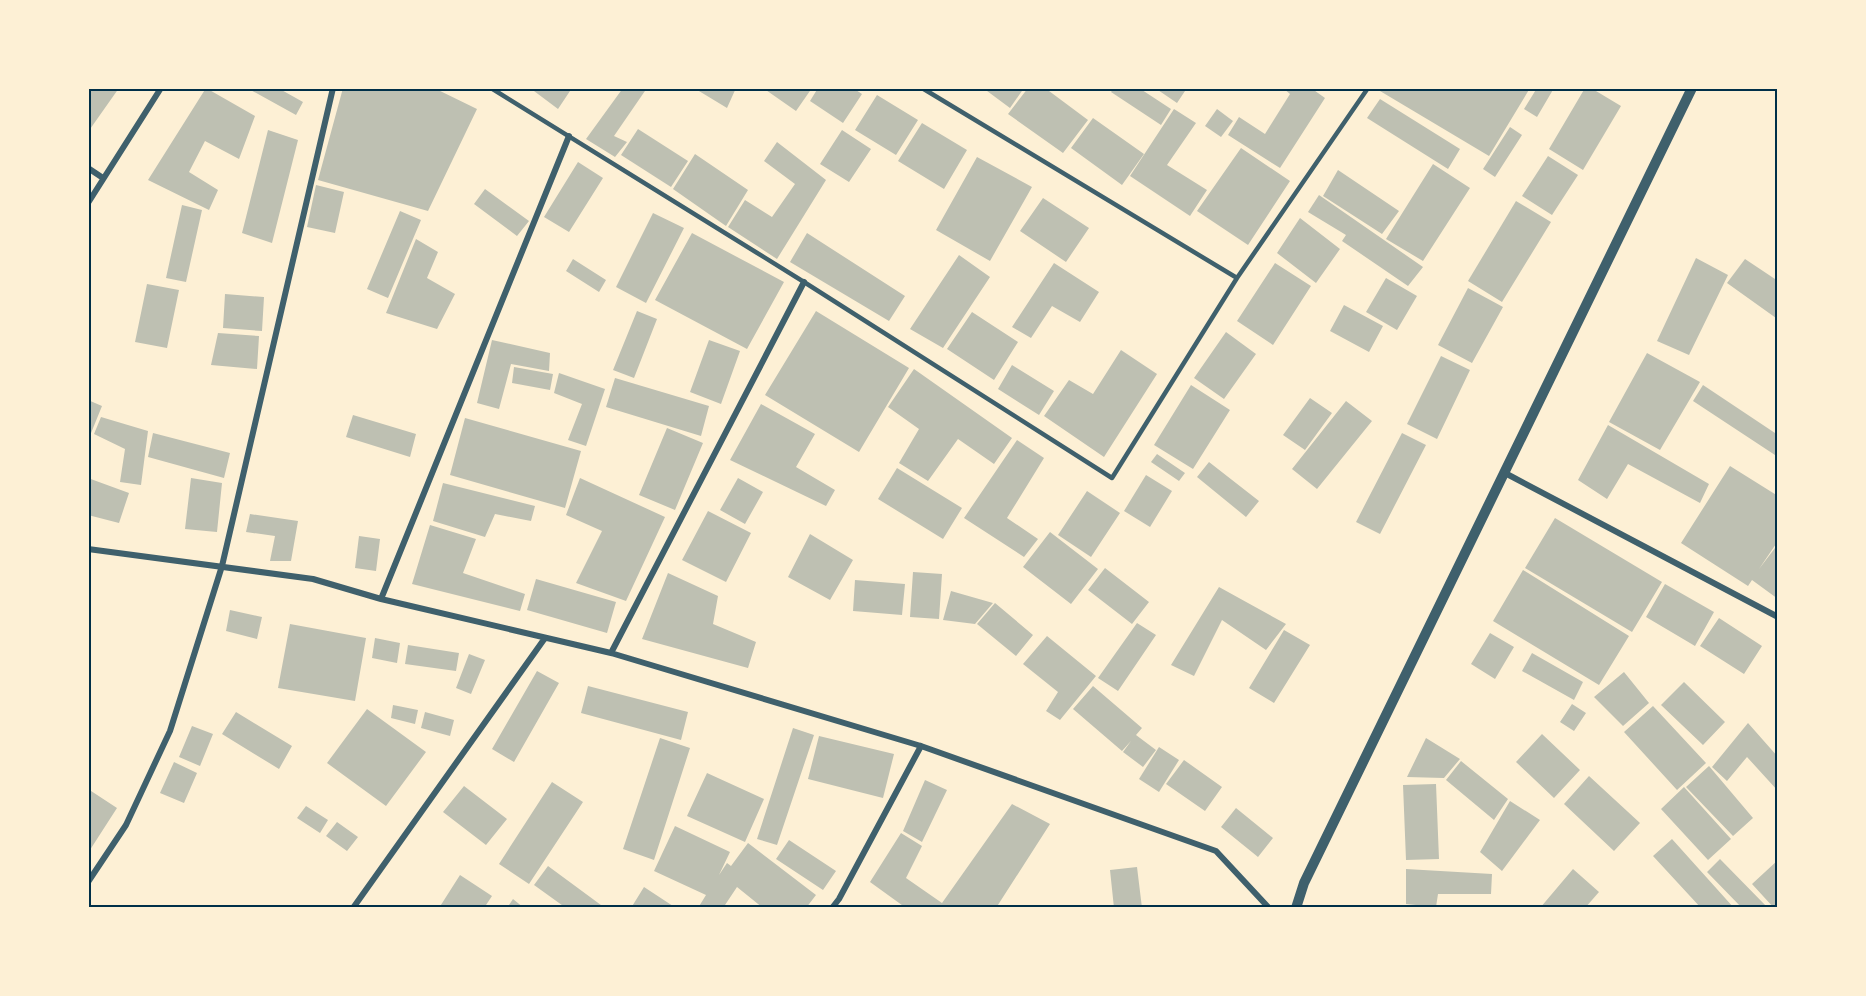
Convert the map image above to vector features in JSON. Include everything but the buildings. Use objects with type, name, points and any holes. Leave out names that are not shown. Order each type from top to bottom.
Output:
[{"type":"street","points":[[88,203],[161,88]]},
{"type":"street","points":[[88,882],[126,825],[170,731],[222,566],[333,88]]},
{"type":"street","points":[[1296,908],[1304,883],[1692,88]]},
{"type":"street","points":[[381,599],[569,136]]},
{"type":"street","points":[[88,168],[103,178]]},
{"type":"street","points":[[610,653],[804,282]]},
{"type":"street","points":[[1505,473],[1778,617]]},
{"type":"street","points":[[88,549],[313,579],[381,599],[610,653],[921,746],[1216,851],[1269,908]]},
{"type":"street","points":[[353,908],[546,638]]},
{"type":"street","points":[[832,908],[839,899],[921,746]]},
{"type":"lane","points":[[491,88],[804,282],[1112,478],[1237,278],[1368,88]]},
{"type":"lane","points":[[922,88],[1237,278]]}]
